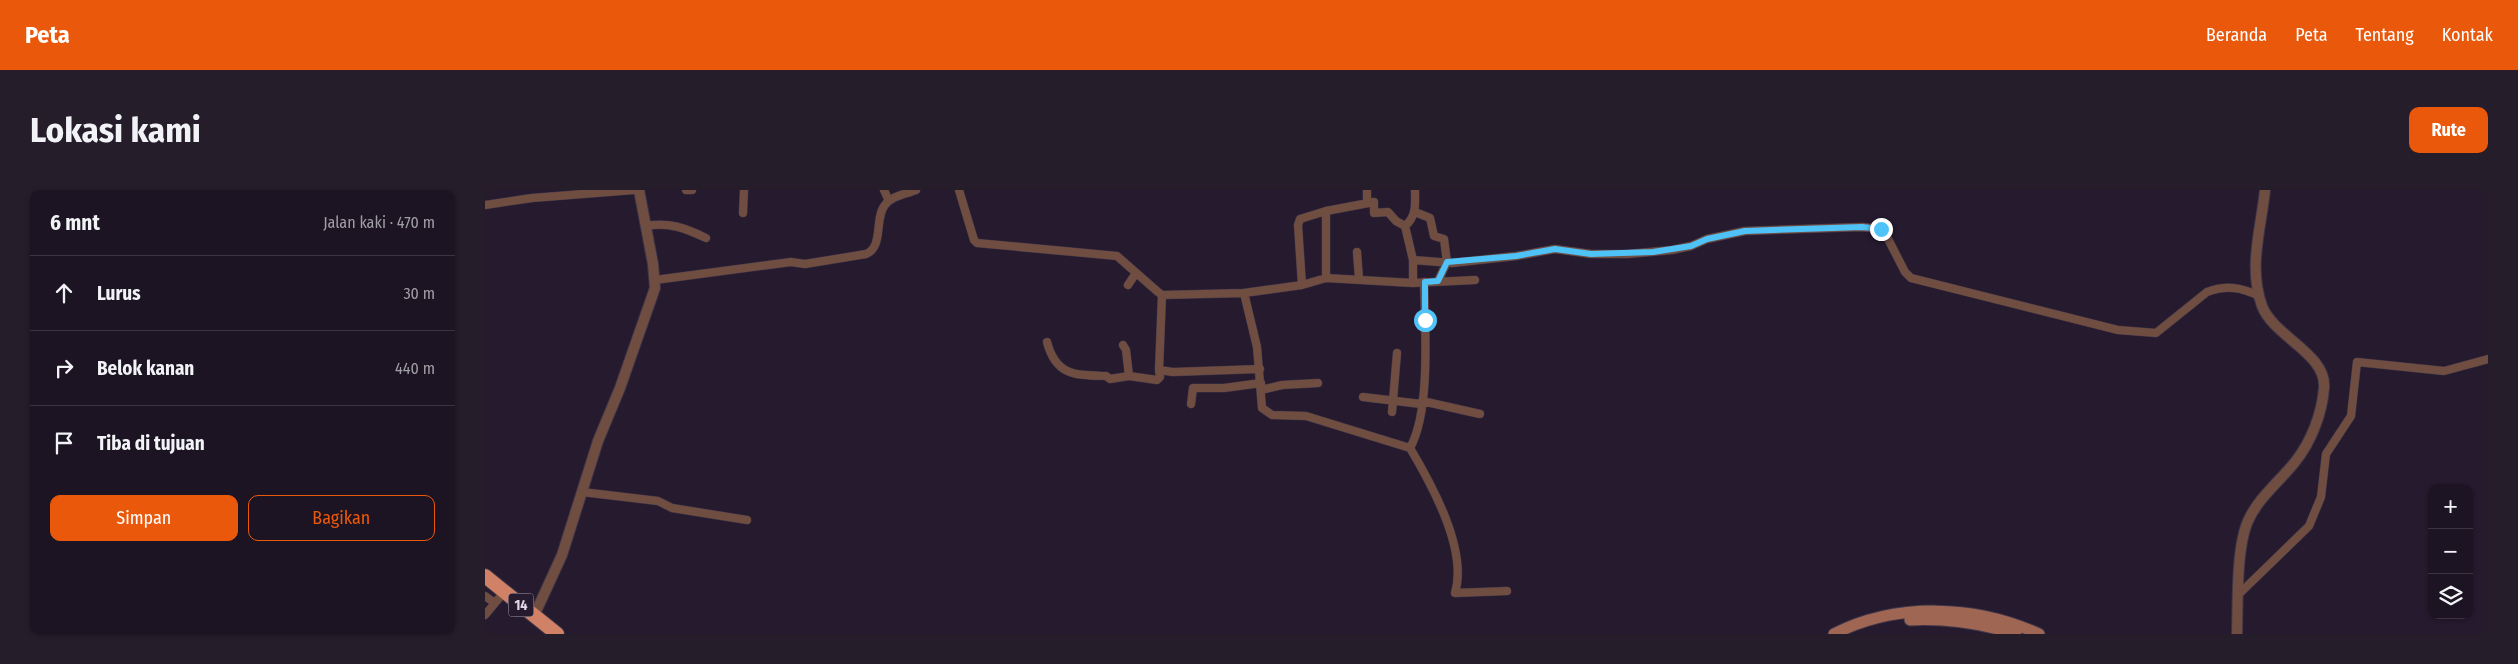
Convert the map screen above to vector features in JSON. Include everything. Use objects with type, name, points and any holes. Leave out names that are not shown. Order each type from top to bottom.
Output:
[{"type":"highway","name":"14","points":[[485,576],[557,634]]},
{"type":"main road","points":[[1834,634],[1860,623],[1890,616],[1930,611],[1985,616],[2039,634]]},
{"type":"main road","points":[[1851,634],[1901,620],[1953,619],[1983,624],[2016,634]]},
{"type":"street","points":[[485,205],[533,198],[634,190]]},
{"type":"street","points":[[534,616],[562,555],[599,441],[621,388],[651,300],[655,280],[639,190]]},
{"type":"street","points":[[686,190],[693,190]]},
{"type":"street","points":[[743,213],[744,190]]},
{"type":"street","points":[[884,190],[889,201]]},
{"type":"street","points":[[655,280],[791,262],[805,264],[866,254],[874,248],[879,230],[880,213],[889,201],[916,190]]},
{"type":"street","points":[[959,190],[974,240],[977,244],[1117,256],[1162,295],[1244,294],[1302,285],[1326,278],[1413,283],[1475,280]]},
{"type":"street","points":[[1367,190],[1367,203]]},
{"type":"street","points":[[1405,226],[1412,220],[1415,212],[1415,190]]},
{"type":"street","points":[[2237,634],[2243,537],[2248,521],[2264,496],[2307,446],[2318,417],[2325,386],[2324,379],[2316,363],[2271,322],[2259,296],[2255,254],[2265,190]]},
{"type":"street","points":[[1302,285],[1299,221],[1326,211],[1362,206],[1373,202],[1375,213],[1388,212],[1396,222],[1405,226]]},
{"type":"street","points":[[1326,211],[1326,278]]},
{"type":"street","points":[[1415,212],[1430,218],[1434,236],[1444,239],[1447,262],[1438,281]]},
{"type":"street","points":[[646,226],[660,223],[679,225],[706,238]]},
{"type":"street","points":[[1405,226],[1413,260],[1413,283]]},
{"type":"street","points":[[1413,260],[1447,262],[1516,256],[1555,249],[1591,254],[1653,252],[1681,248],[1707,239],[1745,231],[1862,227],[1881,229],[1885,233],[1905,272],[1911,278],[2118,330],[2157,332],[2207,292],[2215,289],[2226,287],[2245,289],[2259,296]]},
{"type":"street","points":[[1357,252],[1359,279]]},
{"type":"street","points":[[1128,285],[1136,273]]},
{"type":"street","points":[[1410,448],[1416,438],[1421,403],[1425,282]]},
{"type":"street","points":[[1244,294],[1257,347],[1262,408],[1272,415],[1306,416],[1410,448],[1444,513],[1459,569],[1460,580],[1455,593],[1507,591]]},
{"type":"street","points":[[1047,342],[1055,362],[1066,372],[1106,376],[1110,379],[1129,376],[1157,380],[1161,377],[1159,370],[1162,295]]},
{"type":"street","points":[[1123,345],[1126,350],[1129,376]]},
{"type":"street","points":[[1392,412],[1397,353]]},
{"type":"street","points":[[2238,595],[2309,526],[2321,497],[2326,454],[2351,416],[2357,362],[2444,371],[2488,358]]},
{"type":"street","points":[[1159,370],[1173,372],[1260,369]]},
{"type":"street","points":[[1191,404],[1193,388],[1318,383]]},
{"type":"street","points":[[1363,397],[1421,403],[1480,414]]},
{"type":"street","points":[[582,492],[657,501],[672,508],[747,520]]},
{"type":"street","points":[[485,615],[505,591]]},
{"type":"street","points":[[485,596],[495,603]]},
{"type":"route","points":[[1425,320],[1425,282],[1438,281],[1447,262],[1516,256],[1555,249],[1591,254],[1627,254],[1672,250],[1691,246],[1707,239],[1745,231],[1862,227],[1881,229]]}]
